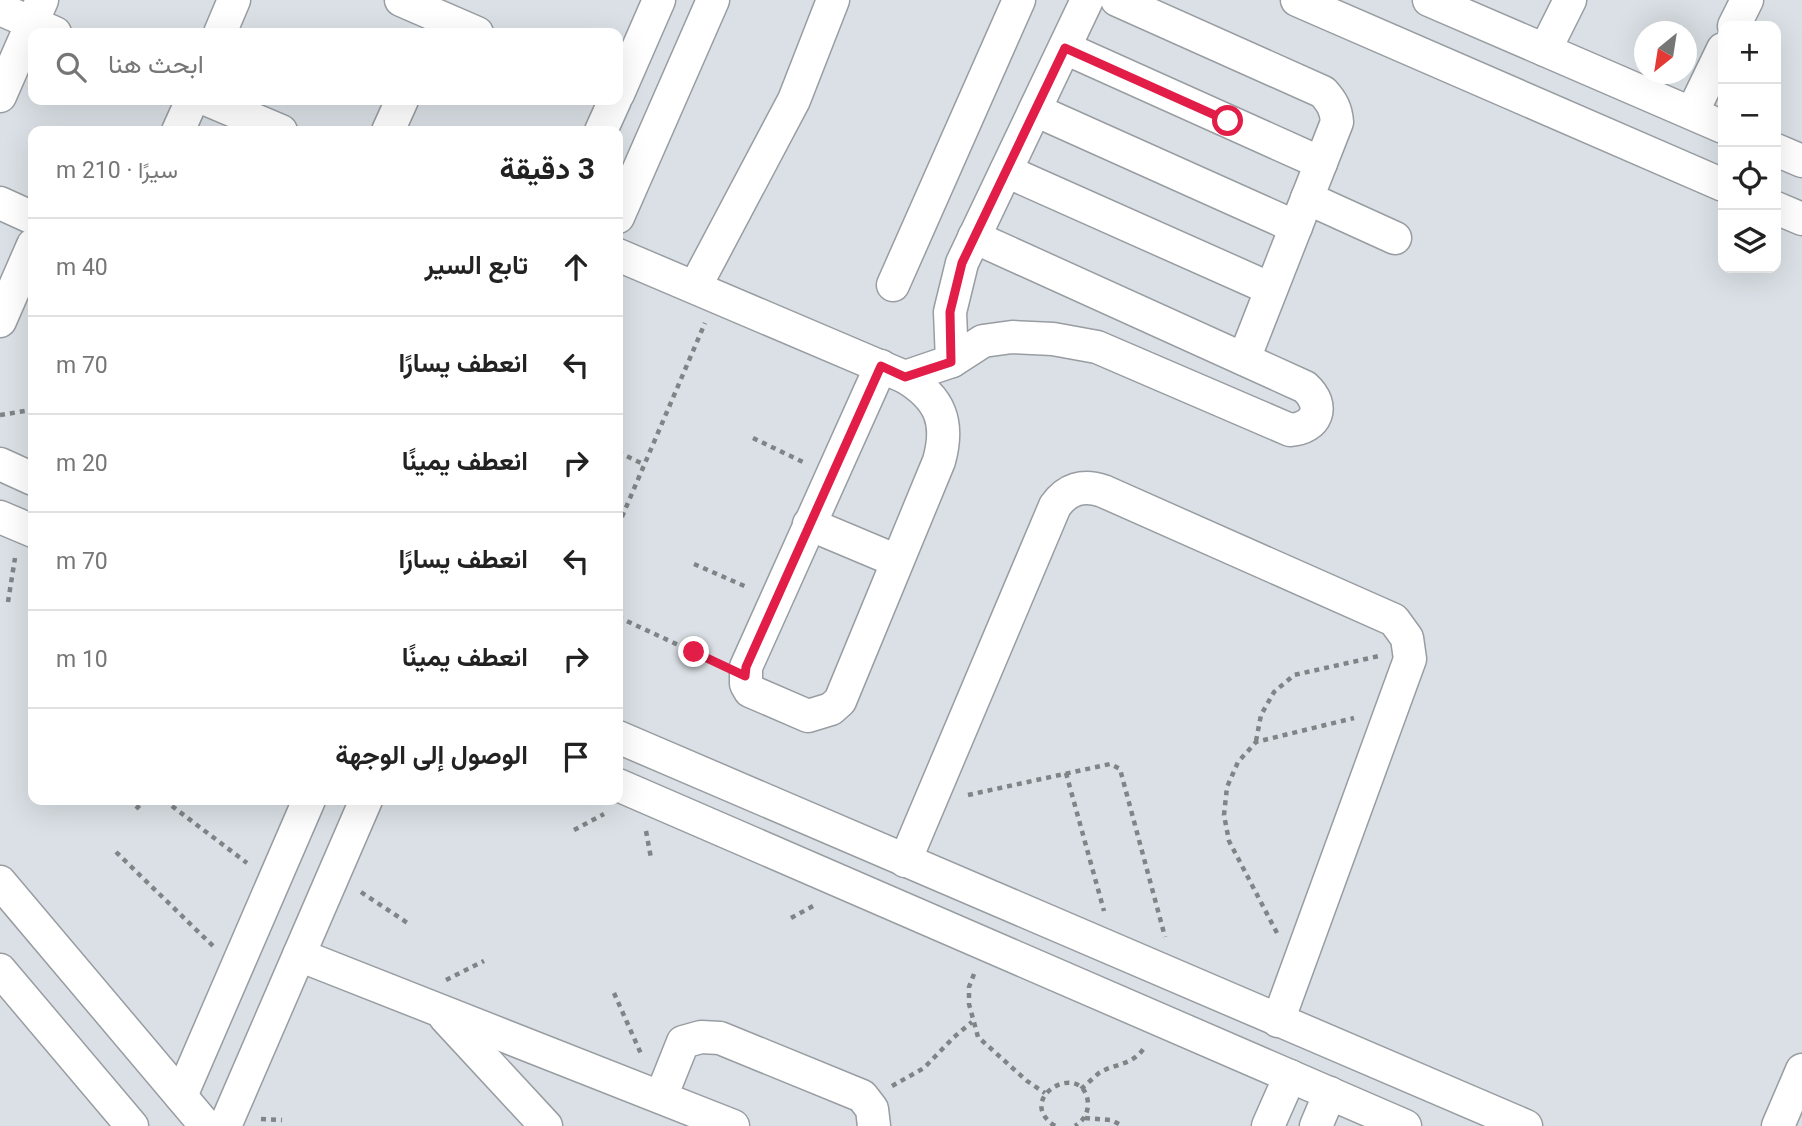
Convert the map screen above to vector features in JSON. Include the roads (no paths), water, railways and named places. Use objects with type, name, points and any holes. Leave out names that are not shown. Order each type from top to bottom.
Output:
[{"type":"street","points":[[222,28],[234,0]]},
{"type":"street","points":[[401,0],[466,28]]},
{"type":"street","points":[[623,83],[659,0]]},
{"type":"street","points":[[623,207],[713,0]]},
{"type":"street","points":[[706,292],[794,100],[833,0]]},
{"type":"street","points":[[893,285],[1019,0]]},
{"type":"street","points":[[951,362],[950,312],[962,263],[1087,0]]},
{"type":"street","points":[[1117,0],[1323,92],[1336,111],[1337,122],[1244,359]]},
{"type":"street","points":[[1297,0],[1718,183]]},
{"type":"street","points":[[1429,0],[1718,125]]},
{"type":"street","points":[[1545,50],[1570,0]]},
{"type":"street","points":[[1736,21],[1747,0]]},
{"type":"street","points":[[0,9],[43,19]]},
{"type":"street","points":[[0,96],[28,46]]},
{"type":"street","points":[[1065,48],[1321,163]]},
{"type":"street","points":[[1692,113],[1718,59]]},
{"type":"street","points":[[1600,131],[1618,81]]},
{"type":"street","points":[[180,126],[190,105]]},
{"type":"street","points":[[220,105],[269,126]]},
{"type":"street","points":[[390,126],[400,105]]},
{"type":"street","points":[[603,126],[613,105]]},
{"type":"street","points":[[1035,110],[1296,227]]},
{"type":"street","points":[[1781,151],[1802,161]]},
{"type":"street","points":[[1006,171],[1272,289]]},
{"type":"street","points":[[1307,198],[1395,238]]},
{"type":"street","points":[[0,203],[28,216]]},
{"type":"street","points":[[1781,210],[1802,219]]},
{"type":"street","points":[[623,257],[893,372],[923,388],[936,403],[943,422],[944,442],[939,461],[840,701],[831,709],[808,716],[750,691],[745,676],[746,667],[831,476],[893,372],[951,362],[983,341],[1012,337],[1053,338],[1097,347],[1290,430],[1301,429],[1310,424],[1316,415],[1317,404],[1313,394],[1305,387],[974,237]]},
{"type":"street","points":[[0,321],[28,257]]},
{"type":"street","points":[[0,464],[28,477]]},
{"type":"street","points":[[898,906],[929,803],[1055,506],[1071,491],[1092,487],[1394,620],[1402,628],[1410,648],[1410,659],[1278,1021]]},
{"type":"street","points":[[809,524],[897,561]]},
{"type":"street","points":[[623,739],[1524,1126]]},
{"type":"street","points":[[623,787],[1405,1126]]},
{"type":"street","points":[[181,1096],[307,805]]},
{"type":"street","points":[[225,1126],[364,805]]},
{"type":"street","points":[[0,882],[206,1126]]},
{"type":"street","points":[[299,955],[440,1011],[664,1109],[733,1126]]},
{"type":"street","points":[[0,970],[132,1126]]},
{"type":"street","points":[[440,1011],[546,1126]]},
{"type":"street","points":[[664,1109],[684,1042],[701,1037],[720,1038],[862,1096],[871,1114]]},
{"type":"street","points":[[1778,1126],[1802,1070]]},
{"type":"street","points":[[1268,1126],[1290,1076]]},
{"type":"street","points":[[1316,1126],[1330,1093]]}]
